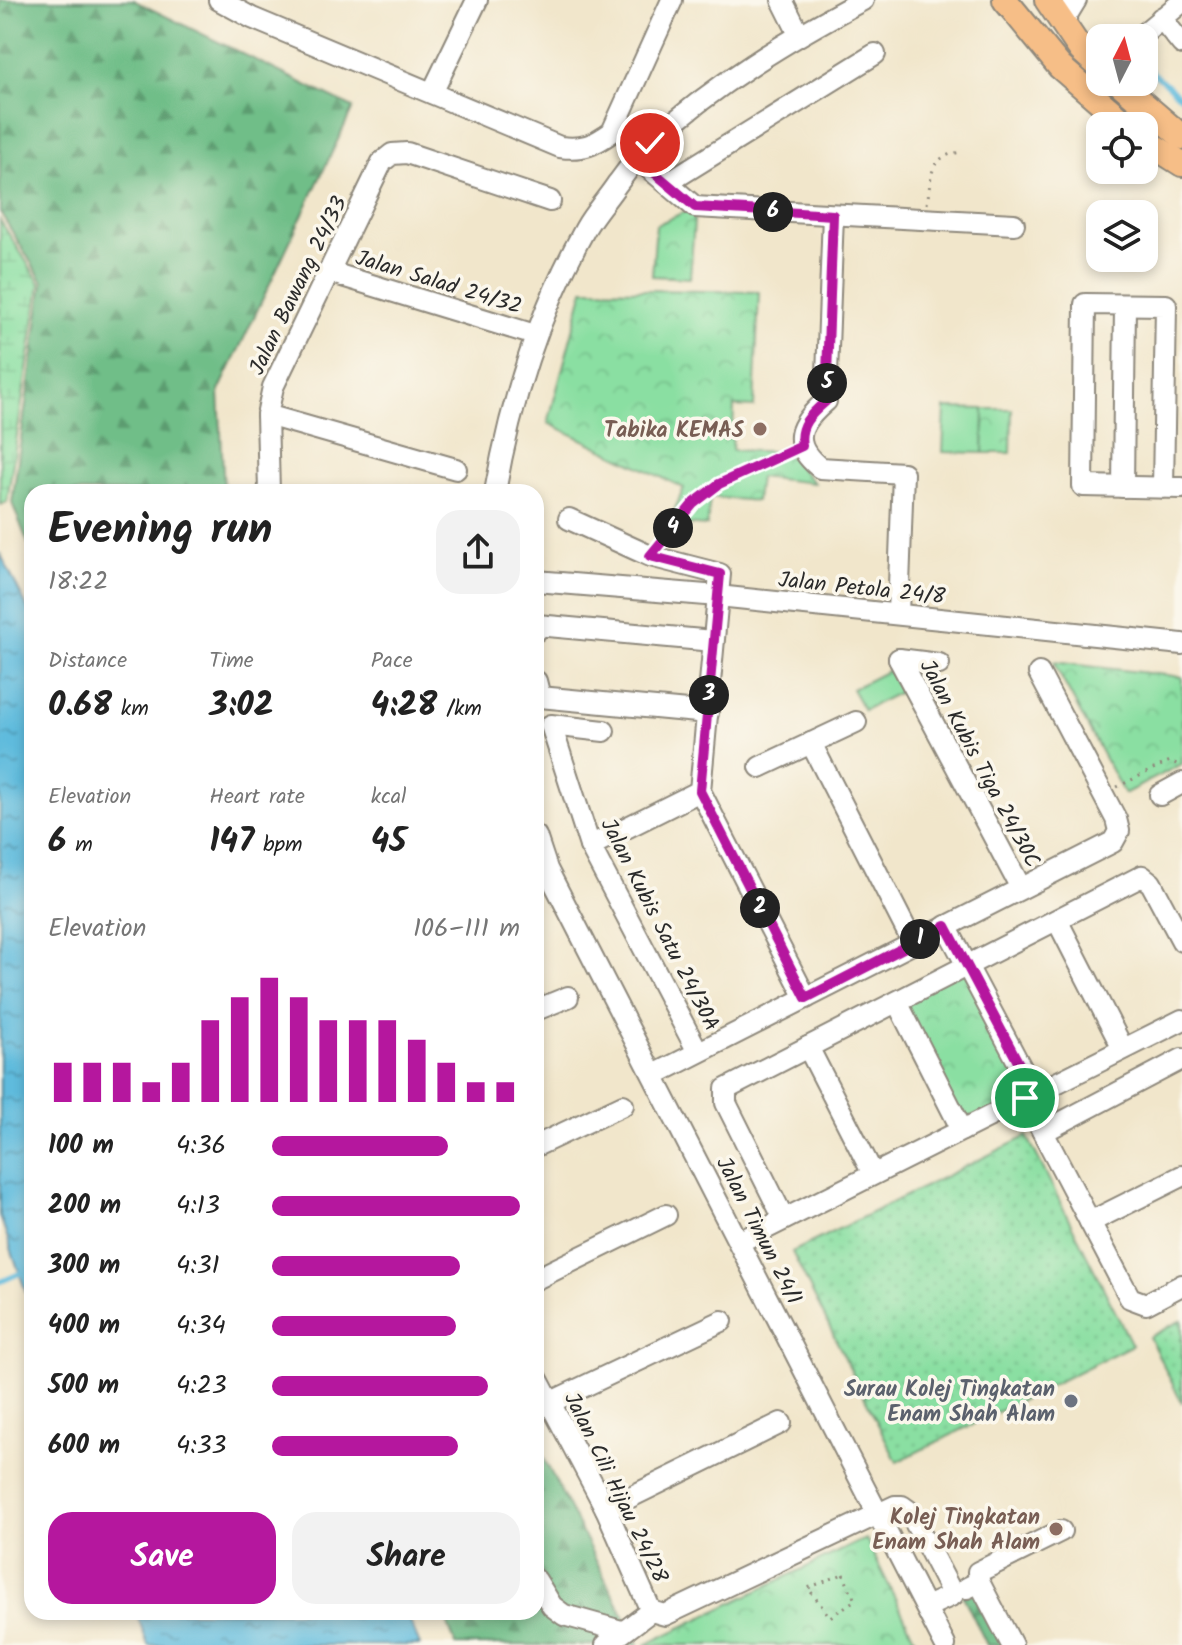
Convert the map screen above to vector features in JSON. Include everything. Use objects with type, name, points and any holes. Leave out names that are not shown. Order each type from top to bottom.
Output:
[{"type":"main road","points":[[1005,0],[1060,67],[1112,112]]},
{"type":"main road","points":[[1047,0],[1062,23],[1086,44]]},
{"type":"main road","points":[[1135,96],[1180,134]]},
{"type":"main road","points":[[1158,149],[1182,164]]},
{"type":"street","points":[[219,0],[252,18],[560,147],[578,150],[595,145],[612,132],[672,0]]},
{"type":"street","points":[[432,93],[477,0]]},
{"type":"street","points":[[782,0],[799,34]]},
{"type":"street","points":[[496,484],[503,444],[535,335],[586,227],[637,158],[650,143],[741,71],[799,34],[863,0]]},
{"type":"street","points":[[1062,23],[1076,0]]},
{"type":"street","points":[[1154,24],[1182,2]]},
{"type":"street","points":[[1161,18],[1182,44]]},
{"type":"street","points":[[667,183],[875,54]]},
{"type":"street","name":"Jalan Bawang 24/33","points":[[269,484],[267,415],[273,387],[382,162],[392,154],[407,153],[550,201]]},
{"type":"street","points":[[637,158],[695,207],[1014,224]]},
{"type":"street","points":[[833,215],[826,401],[803,424],[800,435],[810,460],[820,468],[903,473],[898,614]]},
{"type":"street","name":"Jalan Salad 24/32","points":[[329,272],[535,335]]},
{"type":"street","points":[[1085,304],[1125,305],[1166,305],[1173,367],[1172,488],[1083,486],[1085,304]]},
{"type":"street","points":[[1123,487],[1125,305]]},
{"type":"street","points":[[267,415],[456,469]]},
{"type":"street","points":[[569,519],[650,556],[720,574],[700,791],[806,998]]},
{"type":"street","name":"Jalan Petola 24/8","points":[[544,582],[718,596],[1182,644]]},
{"type":"street","points":[[544,626],[713,641]]},
{"type":"street","name":"Jalan Kubis Tiga 24/30C","points":[[939,664],[899,659],[1021,888]]},
{"type":"street","points":[[654,1075],[1113,842],[1119,831],[1103,794],[1039,673]]},
{"type":"street","points":[[544,697],[708,713]]},
{"type":"street","points":[[760,767],[856,722]]},
{"type":"street","name":"Jalan Kubis Satu 24/30A","points":[[604,731],[551,725],[590,846],[698,1052]]},
{"type":"street","points":[[811,743],[913,943]]},
{"type":"street","points":[[1160,795],[1182,783]]},
{"type":"street","points":[[590,846],[700,791]]},
{"type":"street","name":"Jalan Timun 24/1","points":[[544,875],[654,1075],[945,1645]]},
{"type":"street","points":[[784,1219],[726,1103],[726,1089],[1142,876],[1151,883],[1182,941]]},
{"type":"street","points":[[1057,920],[1123,1049]]},
{"type":"street","points":[[946,926],[1030,1096],[1043,1132],[1130,1298],[1136,1303],[1146,1304],[1182,1285]]},
{"type":"street","points":[[544,1007],[568,997]]},
{"type":"street","points":[[897,1002],[962,1130]]},
{"type":"street","points":[[739,1242],[1182,1020]]},
{"type":"street","points":[[808,1047],[873,1174]]},
{"type":"street","points":[[1043,1132],[1182,1059]]},
{"type":"street","points":[[544,1142],[623,1105]]},
{"type":"street","points":[[1090,1222],[1182,1176]]},
{"type":"street","points":[[544,1275],[666,1215]]},
{"type":"street","points":[[549,1403],[722,1321]]},
{"type":"street","name":"Jalan Cili Hijau 24/28","points":[[544,1393],[606,1509],[651,1611],[665,1615],[877,1513]]},
{"type":"street","points":[[606,1509],[781,1423]]},
{"type":"street","points":[[877,1513],[895,1506],[909,1511],[953,1595]]},
{"type":"street","points":[[1012,1645],[979,1582],[978,1572],[1061,1531]]},
{"type":"street","points":[[926,1607],[979,1582]]},
{"type":"street","points":[[544,1593],[552,1606],[564,1615],[614,1638],[651,1611]]},
{"type":"path","points":[[925,219],[934,165],[943,156],[963,152]]},
{"type":"path","points":[[650,556],[693,504],[719,484],[802,446]]},
{"type":"path","points":[[1103,794],[1170,761],[1182,766]]},
{"type":"path","points":[[843,1574],[855,1600],[830,1617],[808,1588],[843,1574]]},
{"type":"green space","points":[[0,0],[133,0],[353,108],[219,391],[224,484],[24,484],[24,533],[12,503],[43,282],[0,212]]},
{"type":"green space","points":[[695,207],[690,278],[652,276],[656,225]]},
{"type":"green space","points":[[0,220],[40,283],[7,502],[0,505]]},
{"type":"green space","points":[[584,289],[759,292],[754,407],[734,406],[732,450],[785,452],[814,483],[759,477],[756,501],[710,497],[707,526],[669,523],[684,488],[548,423]]},
{"type":"green space","points":[[945,408],[984,409],[983,453],[943,452]]},
{"type":"green space","points":[[984,409],[1012,409],[1011,453],[983,453]]},
{"type":"green space","points":[[1053,662],[1182,677],[1182,764],[1124,794]]},
{"type":"green space","points":[[889,670],[900,692],[864,710],[852,689]]},
{"type":"green space","points":[[967,965],[1035,1094],[962,1130],[897,1002]]},
{"type":"green space","points":[[1027,1136],[1132,1345],[897,1462],[792,1252]]},
{"type":"green space","points":[[1182,1320],[1182,1403],[1149,1337]]},
{"type":"green space","points":[[544,1459],[639,1645],[456,1645],[446,1620],[544,1620]]},
{"type":"green space","points":[[866,1539],[918,1645],[645,1645],[856,1543]]},
{"type":"green space","points":[[977,1592],[1005,1645],[987,1645],[963,1596]]},
{"type":"water","points":[[0,553],[24,601],[24,1286],[0,1216]]},
{"type":"water","points":[[139,1620],[409,1620],[420,1645],[148,1645]]},
{"type":"waterway","points":[[1158,77],[1182,98]]},
{"type":"waterway","points":[[0,1282],[24,1272]]},
{"type":"place","name":"Tabika KEMAS","points":[[760,429]]},
{"type":"place","name":"Surau Kolej Tingkatan Enam Shah Alam","points":[[1071,1401]]},
{"type":"place","name":"Kolej Tingkatan Enam Shah Alam","points":[[1056,1529]]},
{"type":"route","points":[[650,143],[637,158],[695,207],[833,215],[826,401],[803,424],[800,435],[802,446],[719,484],[693,504],[650,556],[720,574],[700,791],[806,998],[946,926],[1035,1094],[1025,1098]]}]
